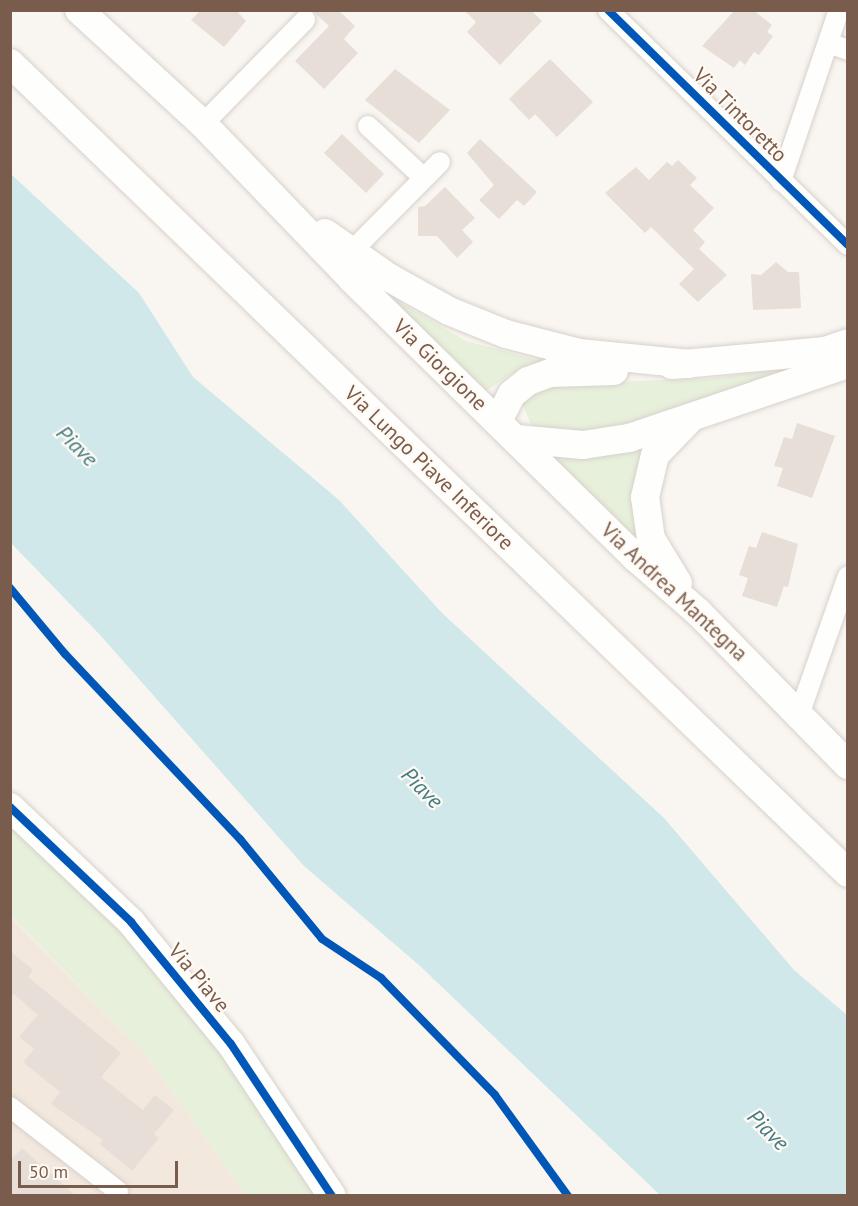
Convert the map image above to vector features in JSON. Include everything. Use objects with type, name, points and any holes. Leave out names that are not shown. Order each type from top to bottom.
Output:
[{"type":"main road","name":"Via Giorgione","points":[[85,12],[284,204],[353,280],[507,430]]},
{"type":"main road","name":"Via Lungo Piave Inferiore","points":[[10,63],[848,873]]},
{"type":"main road","name":"Via Giorgione","points":[[284,204],[352,251],[449,311],[506,334],[579,353],[689,364]]},
{"type":"main road","name":"Via Giorgione","points":[[507,430],[512,394],[550,373],[689,364],[825,351],[848,343]]},
{"type":"main road","points":[[507,430],[583,445],[629,438],[848,364]]},
{"type":"main road","points":[[692,418],[655,455],[645,514],[666,567],[698,612]]},
{"type":"main road","name":"Via Andrea Mantegna","points":[[507,430],[636,558],[698,612],[800,712],[848,765]]},
{"type":"main road","name":"Via Piave","points":[[10,807],[131,922],[231,1044],[332,1196]]},
{"type":"street","name":"Via Tintoretto","points":[[608,10],[848,244]]},
{"type":"street","points":[[781,181],[839,10]]},
{"type":"street","points":[[203,124],[305,20]]},
{"type":"street","points":[[828,43],[848,50]]},
{"type":"street","points":[[368,126],[424,178]]},
{"type":"street","points":[[352,251],[440,162]]},
{"type":"street","points":[[800,712],[848,576]]},
{"type":"street","points":[[10,1107],[118,1191]]},
{"type":"shaded area","points":[[10,916],[147,1056],[246,1195],[11,1195]]},
{"type":"green space","points":[[392,298],[466,341],[545,362],[511,374],[483,393],[389,301]]},
{"type":"green space","points":[[800,367],[609,436],[543,432],[531,424],[521,401],[522,395],[562,384],[714,378]]},
{"type":"green space","points":[[659,439],[645,552],[546,456]]},
{"type":"green space","points":[[10,821],[145,956],[216,1041],[320,1195],[246,1195],[147,1056],[11,916]]},
{"type":"water","name":"Piave","points":[[11,174],[139,293],[193,377],[339,500],[442,613],[664,818],[794,970],[847,1015],[847,1195],[660,1195],[420,966],[304,866],[101,636],[11,543]]},
{"type":"building","points":[[201,10],[236,10],[246,21],[224,47],[191,20]]},
{"type":"building","points":[[312,10],[338,10],[355,26],[344,39],[358,53],[324,89],[295,61],[329,26]]},
{"type":"building","points":[[464,10],[531,10],[542,21],[500,65],[467,32],[476,22]]},
{"type":"building","points":[[735,10],[753,10],[772,25],[767,32],[773,36],[759,55],[754,52],[745,65],[740,60],[734,68],[702,46]]},
{"type":"building","points":[[550,59],[593,102],[557,137],[535,114],[529,120],[509,99]]},
{"type":"building","points":[[395,69],[450,110],[419,143],[365,100]]},
{"type":"building","points":[[342,134],[384,174],[366,193],[324,153]]},
{"type":"building","points":[[480,139],[537,192],[524,206],[517,200],[499,219],[479,200],[494,185],[467,153]]},
{"type":"building","points":[[678,160],[697,178],[690,185],[714,208],[693,230],[705,242],[699,249],[727,275],[698,302],[679,284],[694,269],[651,227],[645,233],[605,193],[636,167],[649,180],[667,162],[672,166]]},
{"type":"building","points":[[445,187],[475,218],[462,230],[473,242],[457,258],[437,236],[418,236],[418,207],[425,206]]},
{"type":"building","points":[[776,262],[788,272],[799,272],[801,308],[753,310],[751,274],[761,275]]},
{"type":"building","points":[[797,423],[835,436],[812,498],[777,486],[783,468],[774,466],[784,437],[792,439]]},
{"type":"building","points":[[762,532],[798,544],[788,587],[784,586],[777,607],[742,596],[748,578],[739,575],[749,546],[756,548]]},
{"type":"building","points":[[10,951],[33,970],[28,977],[121,1053],[101,1077],[143,1110],[155,1095],[174,1110],[154,1134],[159,1138],[132,1171],[100,1144],[103,1140],[51,1104],[60,1092],[23,1062],[34,1049],[19,1037],[38,1015],[14,994],[10,998]]},
{"type":"building","points":[[22,1148],[76,1196],[10,1196],[10,1161]]},
{"type":"cycle path","points":[[608,10],[848,245]]},
{"type":"cycle path","points":[[10,588],[65,654],[240,839],[322,939],[381,978],[495,1095],[568,1196]]},
{"type":"cycle path","points":[[10,807],[131,922],[231,1044],[332,1196]]}]
